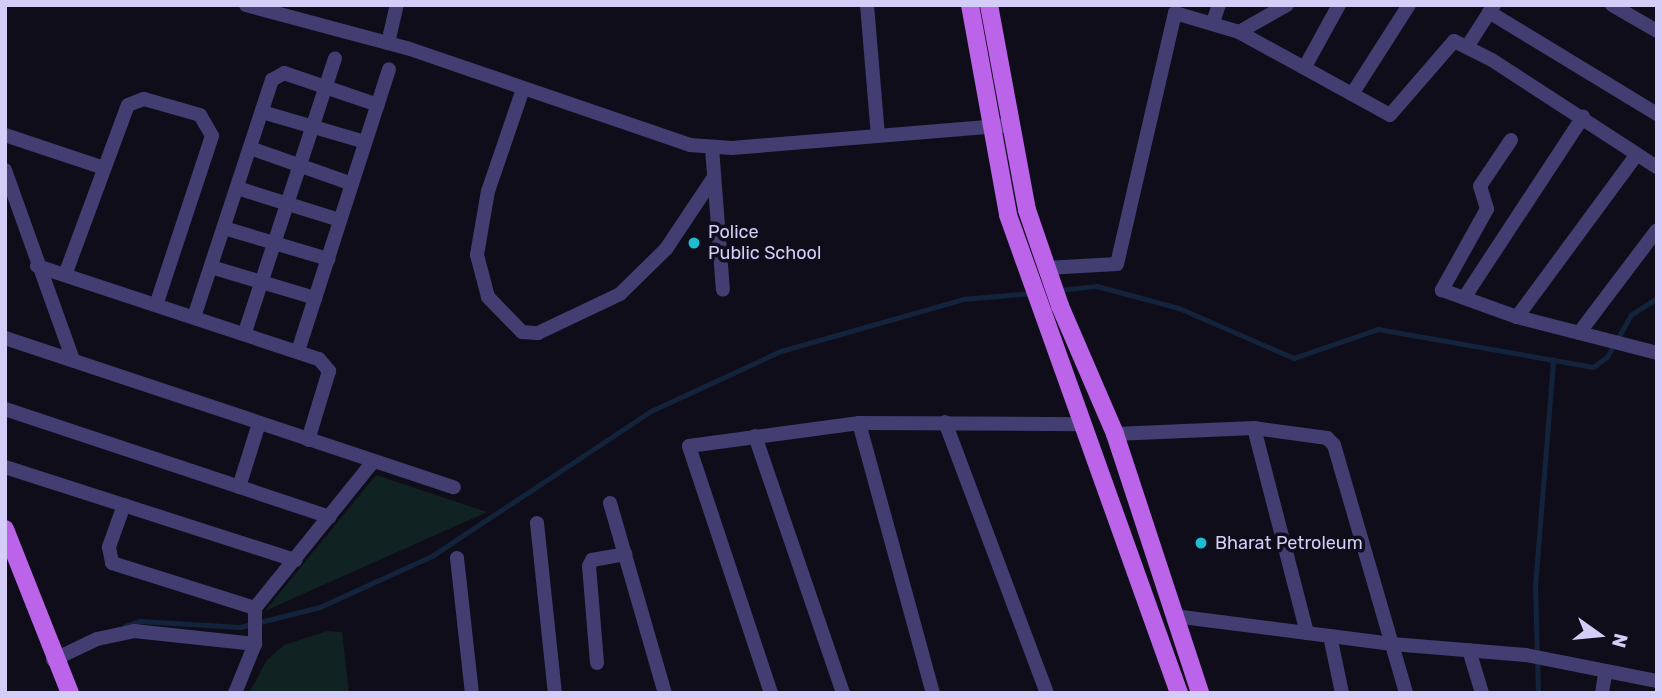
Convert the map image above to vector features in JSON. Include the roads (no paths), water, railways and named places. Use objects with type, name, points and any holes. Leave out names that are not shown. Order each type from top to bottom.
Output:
[{"type":"main road","points":[[970,5],[990,127],[1027,275],[1179,693]]},
{"type":"main road","points":[[989,5],[1010,125],[1046,268],[1115,434],[1200,693]]},
{"type":"main road","points":[[5,529],[8,547],[53,660],[70,692]]},
{"type":"street","points":[[246,5],[388,43],[623,125],[712,148],[1010,125]]},
{"type":"street","points":[[388,43],[397,5]]},
{"type":"street","points":[[867,5],[878,136]]},
{"type":"street","points":[[1213,22],[1219,5]]},
{"type":"street","points":[[1239,32],[1287,5]]},
{"type":"street","points":[[1306,65],[1339,5]]},
{"type":"street","points":[[1352,94],[1409,5]]},
{"type":"street","points":[[1612,5],[1657,31]]},
{"type":"street","points":[[1466,47],[1492,9],[1657,114]]},
{"type":"street","points":[[1046,268],[1117,264],[1175,13],[1213,22],[1239,32],[1306,65],[1352,94],[1394,114],[1448,44],[1466,47],[1583,117],[1657,167]]},
{"type":"street","points":[[245,332],[335,58]]},
{"type":"street","points":[[298,351],[389,69]]},
{"type":"street","points":[[194,317],[262,112],[278,75],[378,104]]},
{"type":"street","points":[[523,89],[488,191],[477,255],[488,297],[522,332],[538,333],[620,294],[666,249],[714,177]]},
{"type":"street","points":[[65,275],[132,101],[144,99],[200,115],[211,127],[212,136],[156,305]]},
{"type":"street","points":[[262,112],[365,142]]},
{"type":"street","points":[[1464,298],[1583,117]]},
{"type":"street","points":[[5,135],[104,168]]},
{"type":"street","points":[[1511,140],[1480,186],[1486,201],[1484,219],[1441,284],[1444,292],[1517,317],[1657,353]]},
{"type":"street","points":[[250,148],[352,184]]},
{"type":"street","points":[[712,148],[723,290]]},
{"type":"street","points":[[1517,317],[1637,154]]},
{"type":"street","points":[[5,170],[37,266],[73,360]]},
{"type":"street","points":[[237,188],[340,220]]},
{"type":"street","points":[[224,228],[328,258]]},
{"type":"street","points":[[1579,333],[1657,230]]},
{"type":"street","points":[[37,266],[245,332],[320,359],[329,371],[309,440]]},
{"type":"street","points":[[211,267],[315,298]]},
{"type":"street","points":[[5,338],[454,487]]},
{"type":"street","points":[[5,408],[330,517]]},
{"type":"street","points":[[945,422],[1047,693]]},
{"type":"street","points":[[239,487],[259,423]]},
{"type":"street","points":[[771,693],[689,446],[859,424],[1081,424]]},
{"type":"street","points":[[859,424],[933,693]]},
{"type":"street","points":[[1115,434],[1254,428],[1317,434],[1334,446],[1406,693]]},
{"type":"street","points":[[1254,428],[1307,633]]},
{"type":"street","points":[[755,436],[843,693]]},
{"type":"street","points":[[235,693],[255,644],[255,618],[295,560],[373,462]]},
{"type":"street","points":[[5,467],[295,560]]},
{"type":"street","points":[[610,503],[665,693]]},
{"type":"street","points":[[124,505],[109,547],[112,563],[255,618]]},
{"type":"street","points":[[537,523],[555,693]]},
{"type":"street","points":[[597,663],[589,566],[592,559],[625,554]]},
{"type":"street","points":[[457,558],[472,693]]},
{"type":"street","points":[[1174,616],[1392,644],[1557,659],[1605,674],[1657,681]]},
{"type":"street","points":[[53,660],[97,639],[134,631],[255,644]]},
{"type":"street","points":[[1330,636],[1342,693]]},
{"type":"street","points":[[1469,650],[1482,693]]},
{"type":"street","points":[[1602,693],[1605,674]]},
{"type":"waterway","points":[[1058,290],[1097,286],[1179,308],[1294,358],[1378,329],[1593,367],[1607,357],[1631,315],[1657,298]]},
{"type":"waterway","points":[[125,626],[140,621],[240,627],[320,607],[432,556],[651,411],[781,351],[963,299],[1032,293]]},
{"type":"waterway","points":[[1538,693],[1535,586],[1553,360]]},
{"type":"place","name":"Police Public School","points":[[694,243]]},
{"type":"place","name":"Bharat Petroleum","points":[[1201,543]]}]
